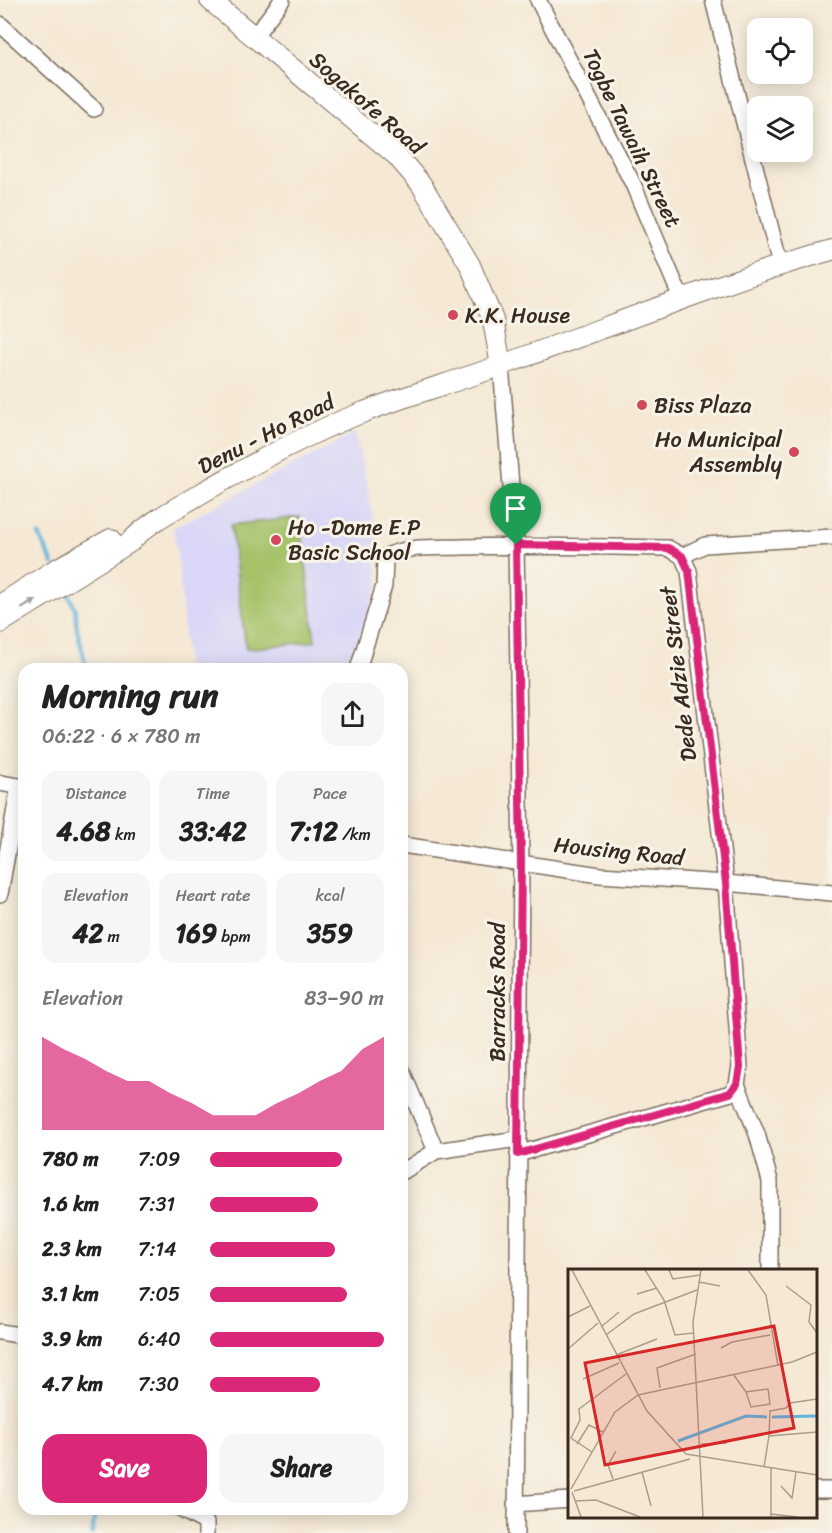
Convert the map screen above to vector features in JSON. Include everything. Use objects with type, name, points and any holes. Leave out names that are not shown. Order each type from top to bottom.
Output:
[{"type":"main road","name":"Sogakofe Road","points":[[210,0],[396,155],[421,184],[470,266],[493,320],[501,366]]},
{"type":"main road","name":"Denu - Ho Road","points":[[0,605],[130,542],[144,527],[222,482],[362,412],[501,366],[681,298],[832,250]]},
{"type":"main road","name":"Denu - Ho Road","points":[[0,623],[59,577]]},
{"type":"street","points":[[254,37],[282,0]]},
{"type":"street","name":"Togbe Tawaih Street","points":[[538,0],[633,184],[681,298]]},
{"type":"street","points":[[713,0],[780,265]]},
{"type":"street","points":[[0,24],[94,110]]},
{"type":"street","name":"Barracks Road","points":[[501,366],[516,545],[521,862],[516,1533]]},
{"type":"street","points":[[682,556],[705,545],[832,537]]},
{"type":"street","name":"Dede Adzie Street","points":[[360,663],[384,586],[385,556],[394,551],[516,545],[668,548],[682,556],[689,571],[726,883],[740,1067],[737,1084]]},
{"type":"street","points":[[0,783],[18,786]]},
{"type":"street","points":[[0,894],[18,801]]},
{"type":"street","name":"Housing Road","points":[[408,846],[600,875],[832,893]]},
{"type":"street","points":[[408,1168],[436,1151],[518,1147],[730,1093],[737,1084]]},
{"type":"street","points":[[737,1084],[757,1134],[770,1181],[770,1269]]},
{"type":"street","points":[[408,1085],[436,1151]]},
{"type":"street","points":[[0,1332],[18,1335]]},
{"type":"street","points":[[515,1504],[568,1500]]},
{"type":"street","points":[[191,1515],[206,1523],[206,1533]]},
{"type":"shaded area","name":"Ho -Dome E.P Basic School","points":[[355,433],[379,551],[376,560],[379,585],[349,663],[187,663],[179,567],[173,528]]},
{"type":"green space","points":[[300,517],[315,641],[246,649],[231,525]]},
{"type":"waterway","points":[[39,535],[53,564]]},
{"type":"waterway","points":[[66,590],[75,608],[77,629],[86,663]]},
{"type":"waterway","points":[[92,1533],[95,1515]]},
{"type":"place","name":"K.K. House","points":[[453,315]]},
{"type":"place","name":"Biss Plaza","points":[[642,405]]},
{"type":"place","name":"Ho Municipal Assembly","points":[[794,452]]},
{"type":"place","name":"Ho -Dome E.P Basic School","points":[[276,540]]},
{"type":"route","points":[[516,545],[668,548],[682,556],[689,571],[726,883],[740,1067],[737,1084],[730,1093],[518,1154],[521,862],[516,545]]}]
